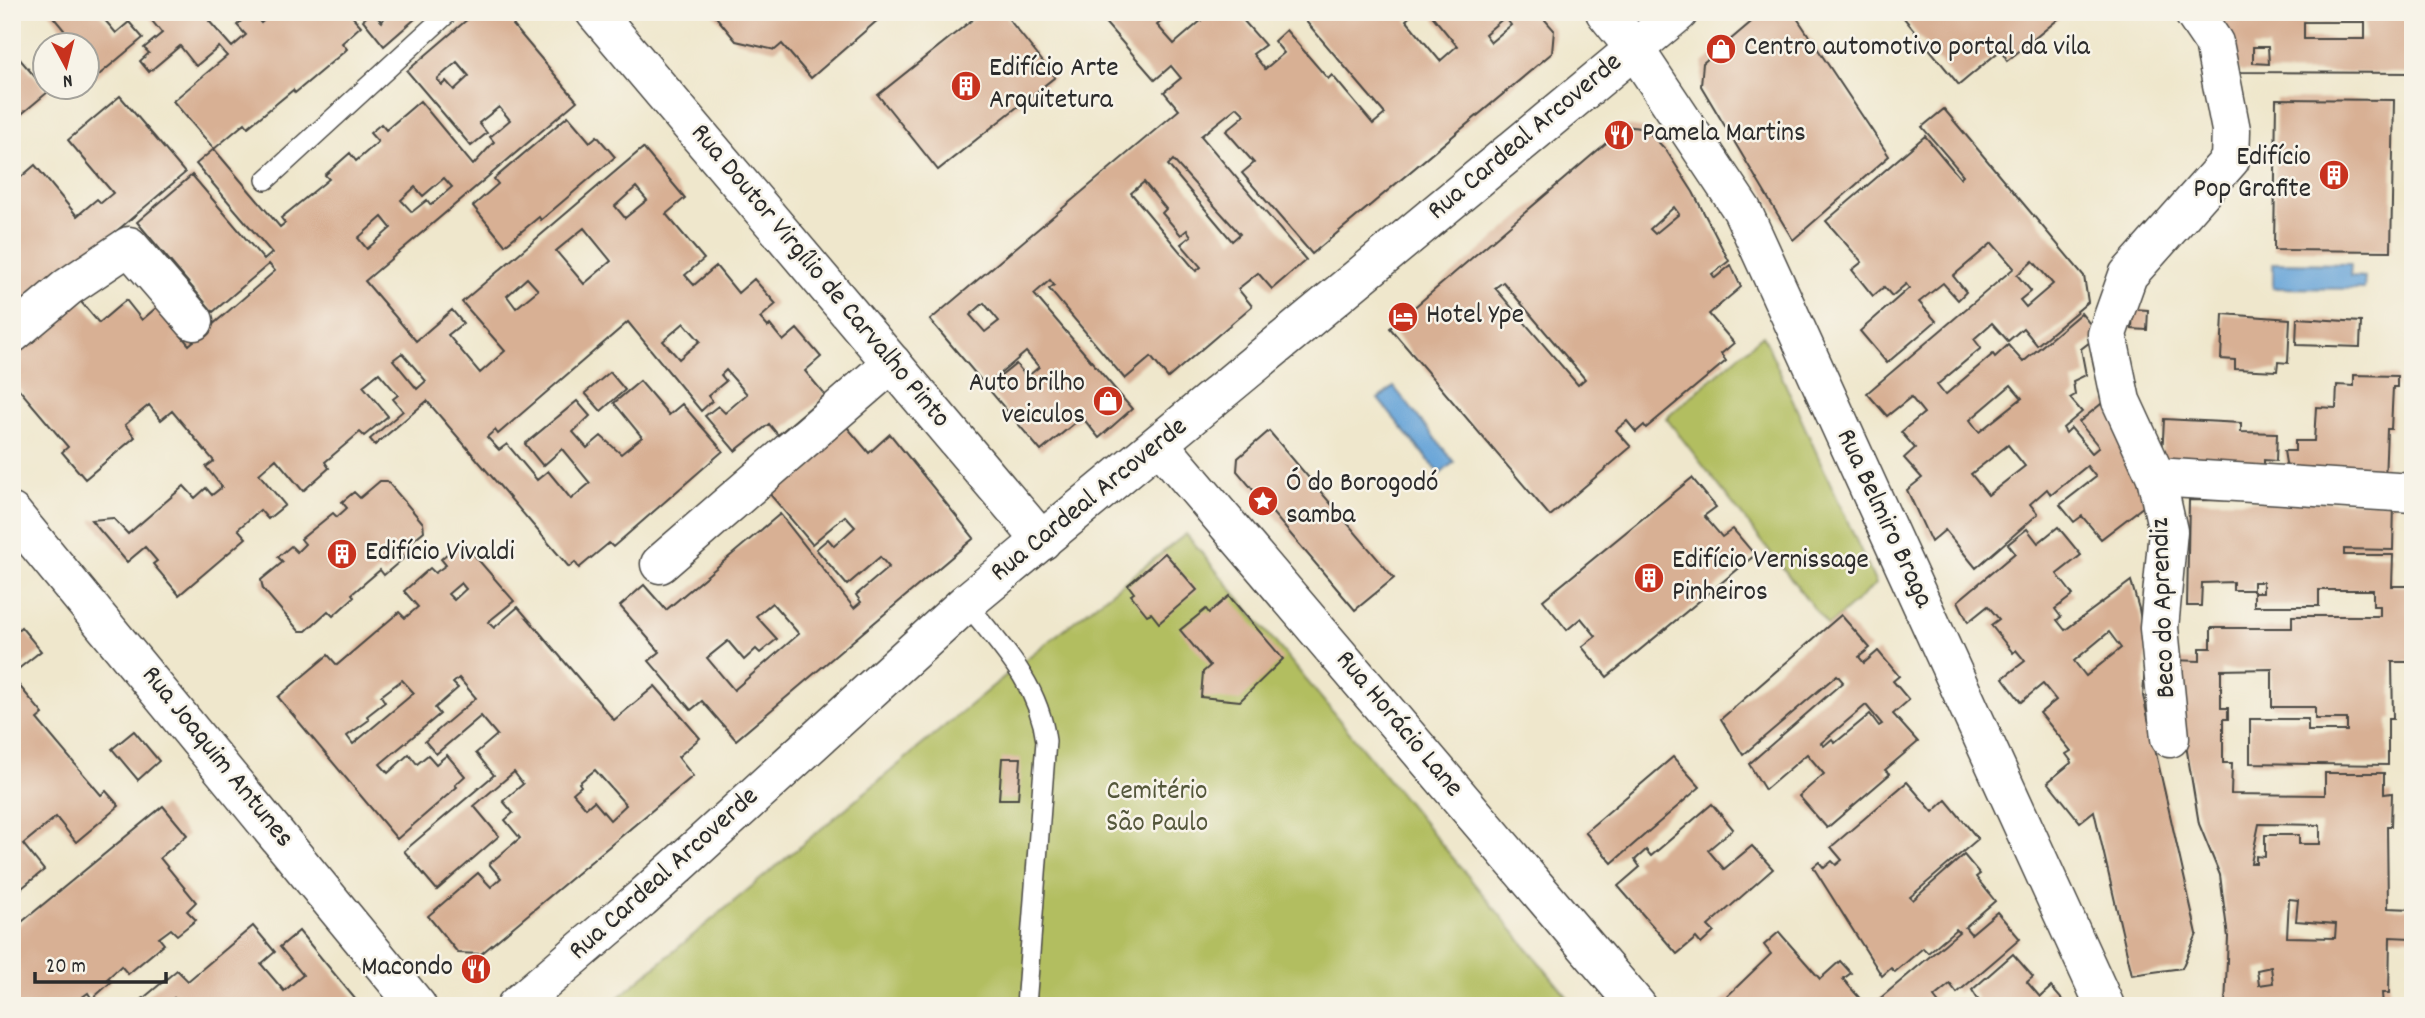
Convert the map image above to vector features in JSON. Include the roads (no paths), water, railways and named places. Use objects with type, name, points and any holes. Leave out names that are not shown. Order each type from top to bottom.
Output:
[{"type":"street","name":"Rua Doutor Virgílio de Carvalho Pinto","points":[[596,12],[1042,541]]},
{"type":"street","name":"Rua Belmiro Braga","points":[[1605,12],[1634,48],[1742,210],[2105,1006]]},
{"type":"street","name":"Rua Cardeal Arcoverde","points":[[516,1006],[641,899],[966,603],[1679,12]]},
{"type":"street","name":"Beco do Aprendiz","points":[[2170,738],[2160,628],[2168,531],[2156,477],[2121,401],[2107,334],[2128,275],[2175,218],[2230,160],[2231,130],[2214,43],[2193,12]]},
{"type":"street","points":[[12,334],[68,287],[126,246],[133,247],[194,321]]},
{"type":"street","points":[[660,564],[892,363]]},
{"type":"street","name":"Rua Horácio Lane","points":[[1159,444],[1637,1006]]},
{"type":"street","name":"Beco do Aprendiz","points":[[2156,477],[2413,493]]},
{"type":"street","name":"Rua Joaquim Antunes","points":[[12,513],[417,1006]]},
{"type":"lane","points":[[266,180],[449,12]]},
{"type":"lane","points":[[966,603],[1031,687],[1042,715],[1046,741],[1026,1006]]},
{"type":"water","points":[[2273,263],[2351,264],[2350,276],[2365,277],[2364,289],[2273,288]]},
{"type":"water","points":[[1394,387],[1454,462],[1440,474],[1378,399]]},
{"type":"place","name":"Centro automotivo portal da vila","points":[[1721,49]]},
{"type":"place","name":"Edifício Arte Arquitetura","points":[[966,86]]},
{"type":"place","name":"Pamela Martins","points":[[1619,135]]},
{"type":"place","name":"Edifício Pop Grafite","points":[[2334,175]]},
{"type":"place","name":"Hotel Ype","points":[[1403,317]]},
{"type":"place","name":"Auto brilho veiculos","points":[[1108,401]]},
{"type":"place","name":"Ó do Borogodó samba","points":[[1263,501]]},
{"type":"place","name":"Edifício Vivaldi","points":[[342,554]]},
{"type":"place","name":"Edifício Vernissage Pinheiros","points":[[1649,578]]},
{"type":"place","name":"Macondo","points":[[476,969]]},
{"type":"park label","name":"Cemitério São Paulo","points":[[1157,809]]}]
